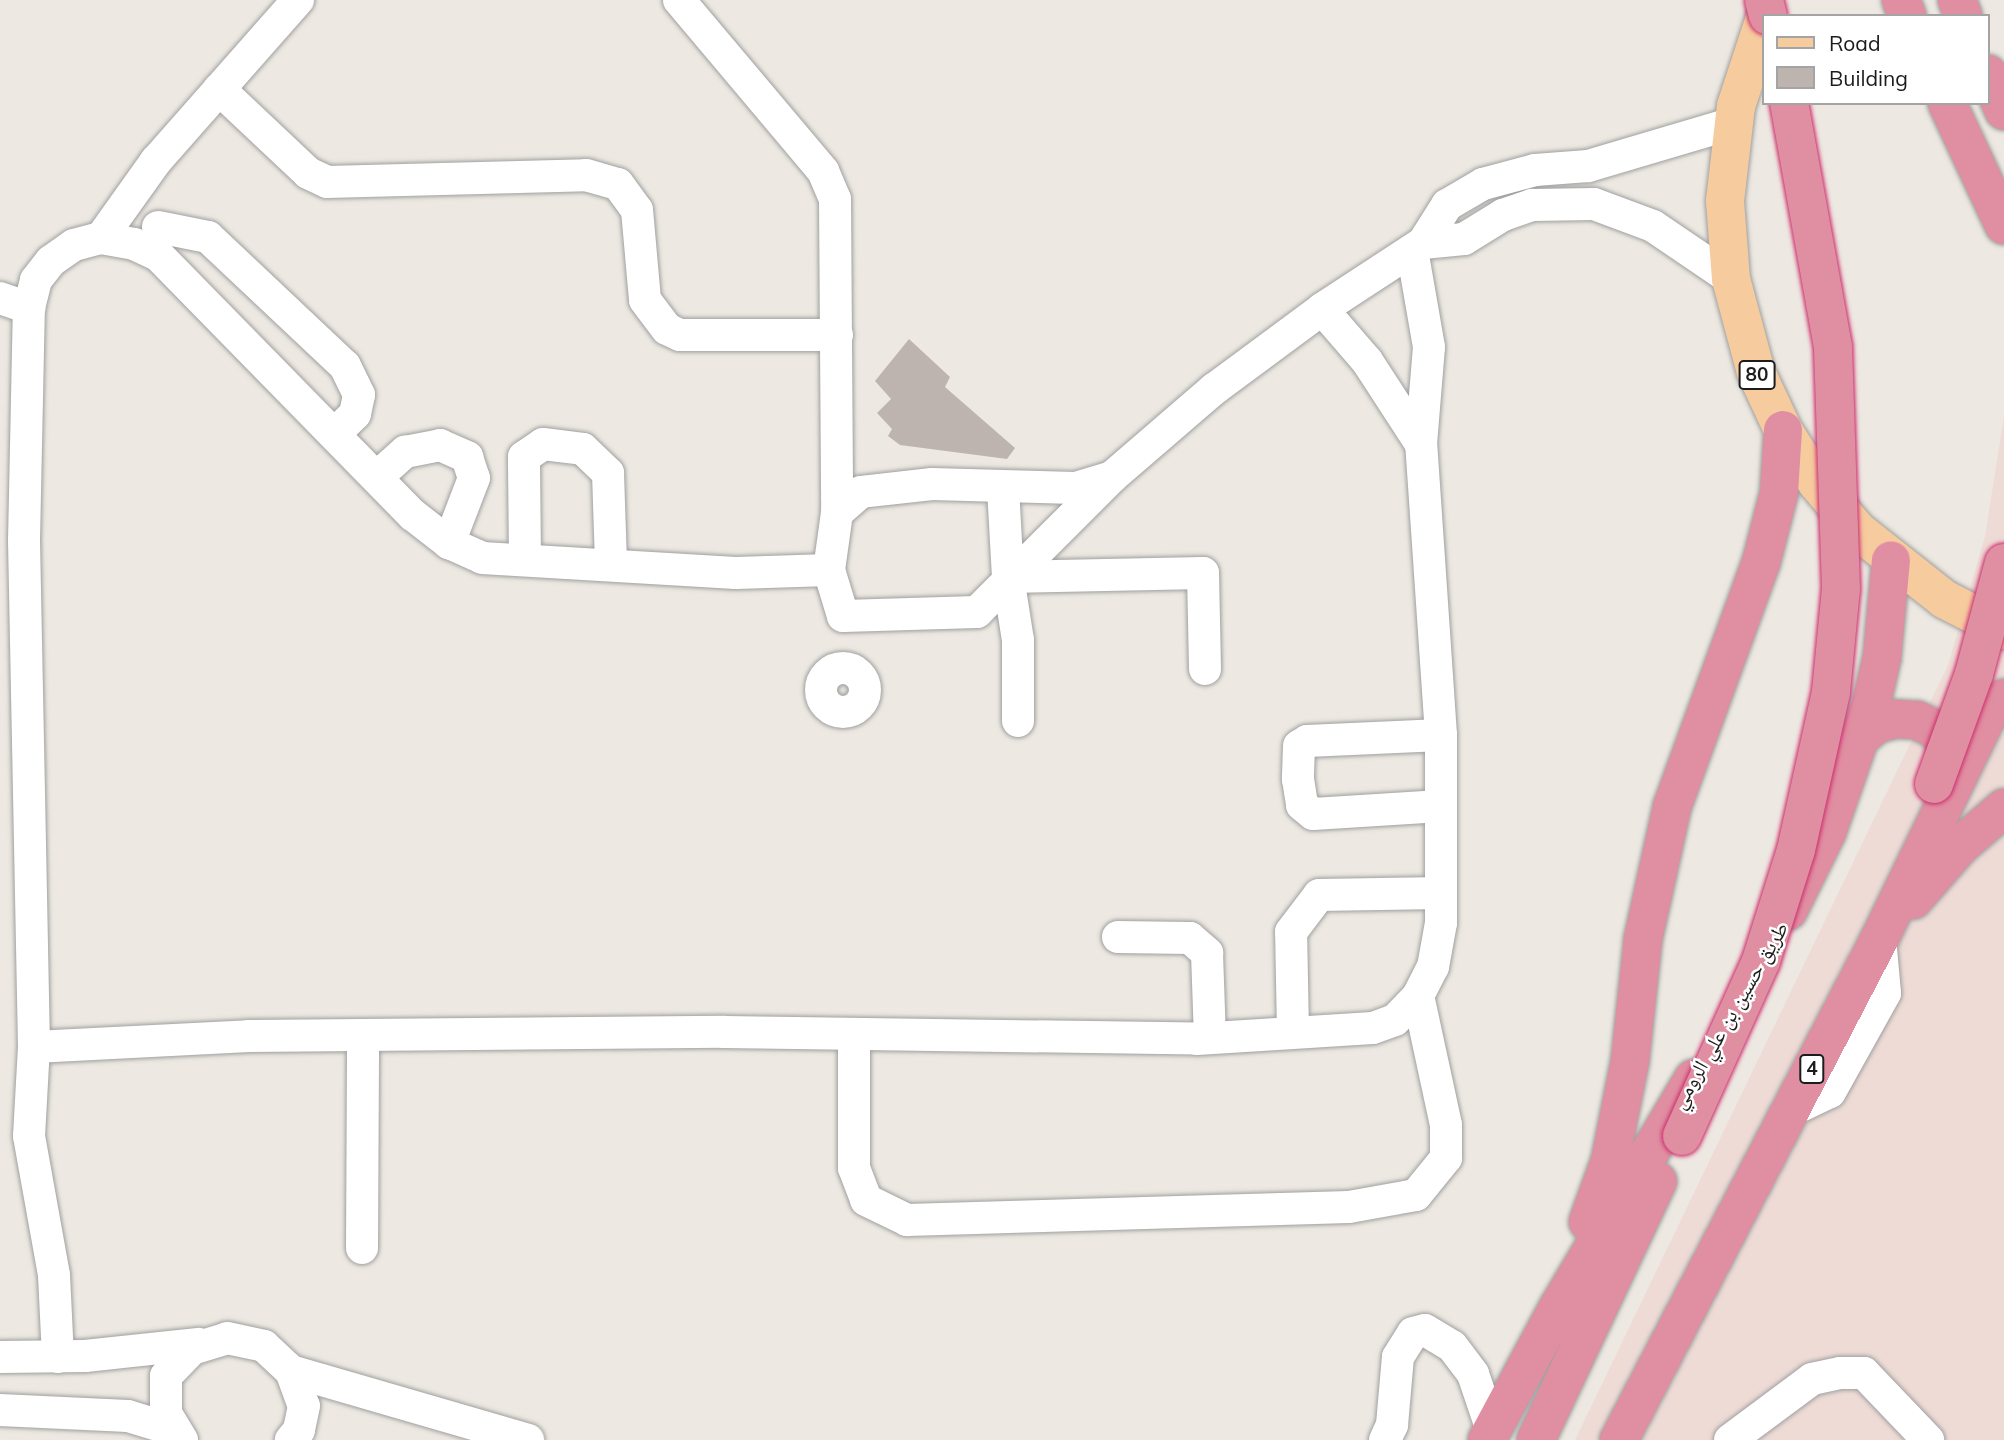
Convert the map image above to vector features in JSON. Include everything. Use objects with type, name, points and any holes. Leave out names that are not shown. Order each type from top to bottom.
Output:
[{"type":"highway","points":[[1990,79],[2004,111]]},
{"type":"highway","points":[[1536,1440],[1734,1026],[1775,917],[1815,778],[1831,692],[1841,589],[1833,347],[1789,105]]},
{"type":"highway","points":[[1948,105],[2004,225]]},
{"type":"highway","points":[[1559,1306],[1610,1161],[1630,1061],[1643,939],[1672,807],[1761,563],[1779,493],[1783,430]]},
{"type":"highway","name":"طريق حسين بن علي الرومي","points":[[1490,1435],[1559,1306],[1799,891],[1827,832],[1861,737],[1882,657],[1891,560]]},
{"type":"highway","points":[[1944,784],[2004,563]]},
{"type":"highway","name":"4","points":[[1619,1440],[1880,939],[1944,784],[1987,717],[2004,698]]},
{"type":"highway","points":[[1600,1440],[1955,764],[1948,745],[1935,729],[1917,720],[1887,721],[1861,737]]},
{"type":"highway","points":[[1880,939],[1960,846],[2004,808]]},
{"type":"main road","name":"80","points":[[1762,26],[1748,60],[1733,123],[1725,201],[1731,278],[1745,341],[1783,430],[1817,483],[1891,560],[1944,599],[2004,629]]},
{"type":"street","points":[[101,238],[156,161],[298,0]]},
{"type":"street","points":[[679,0],[823,171],[835,199],[838,229],[837,513],[829,570],[843,616],[842,667]]},
{"type":"street","points":[[219,89],[308,173],[327,182],[586,175],[618,184],[637,210],[645,300],[667,329],[680,335],[837,335]]},
{"type":"street","points":[[843,616],[977,612],[1008,577],[1112,477],[1214,389],[1322,309],[1417,246],[1447,205],[1483,184],[1535,170],[1588,166],[1733,123]]},
{"type":"street","points":[[156,161],[158,241],[377,477],[449,543],[481,558],[736,573],[829,570]]},
{"type":"street","points":[[1417,246],[1464,239],[1503,215],[1532,205],[1594,204],[1653,226],[1731,278]]},
{"type":"street","points":[[58,1357],[54,1275],[29,1136],[34,1047],[12,542],[15,303],[51,261],[74,245],[101,238],[134,244],[208,237],[345,366],[359,395],[355,414],[335,433]]},
{"type":"street","points":[[34,1047],[249,1036],[363,1035],[854,1034],[1210,1038],[1373,1028],[1395,1020],[1418,996],[1433,967],[1441,893],[1440,735],[1421,444],[1429,347],[1417,246]]},
{"type":"street","points":[[1322,309],[1367,361],[1421,444]]},
{"type":"street","points":[[525,560],[524,457],[543,444],[583,449],[608,473],[611,565]]},
{"type":"street","points":[[377,477],[405,452],[440,445],[467,457],[474,478],[449,543]]},
{"type":"street","points":[[837,513],[861,492],[884,487],[932,484],[1075,488],[1112,477]]},
{"type":"street","points":[[1003,488],[1008,577],[1018,640],[1017,721]]},
{"type":"street","points":[[1008,577],[1203,573],[1205,669]]},
{"type":"street","points":[[1440,735],[1307,741],[1299,746],[1298,779],[1302,805],[1313,814],[1441,806]]},
{"type":"street","points":[[1293,1032],[1291,932],[1319,895],[1441,893]]},
{"type":"street","points":[[1118,937],[1189,938],[1207,953],[1210,1038]]},
{"type":"street","points":[[854,1034],[854,1168],[866,1200],[907,1220],[1349,1207],[1416,1195],[1446,1158],[1446,1125],[1418,996]]},
{"type":"street","points":[[362,1248],[363,1035]]},
{"type":"street","points":[[1385,1440],[1392,1425],[1398,1357],[1413,1333],[1425,1330],[1452,1346],[1473,1374],[1490,1435]]},
{"type":"street","points":[[0,1357],[58,1357],[203,1343],[228,1338],[252,1342],[274,1353],[291,1371],[304,1406],[299,1430],[291,1440]]},
{"type":"street","points":[[178,1436],[163,1401],[166,1376],[182,1356],[203,1343]]},
{"type":"street","points":[[291,1371],[528,1440]]},
{"type":"street","points":[[1730,1440],[1812,1380],[1840,1373],[1864,1373],[1928,1440]]},
{"type":"street","points":[[0,1410],[116,1415],[178,1436]]},
{"type":"shaded area","points":[[2004,416],[2004,1440],[1575,1440],[1948,665],[1985,536]]},
{"type":"building","points":[[909,339],[950,377],[945,387],[1015,448],[1007,459],[900,445],[888,436],[892,429],[877,413],[891,399],[875,381]]}]
